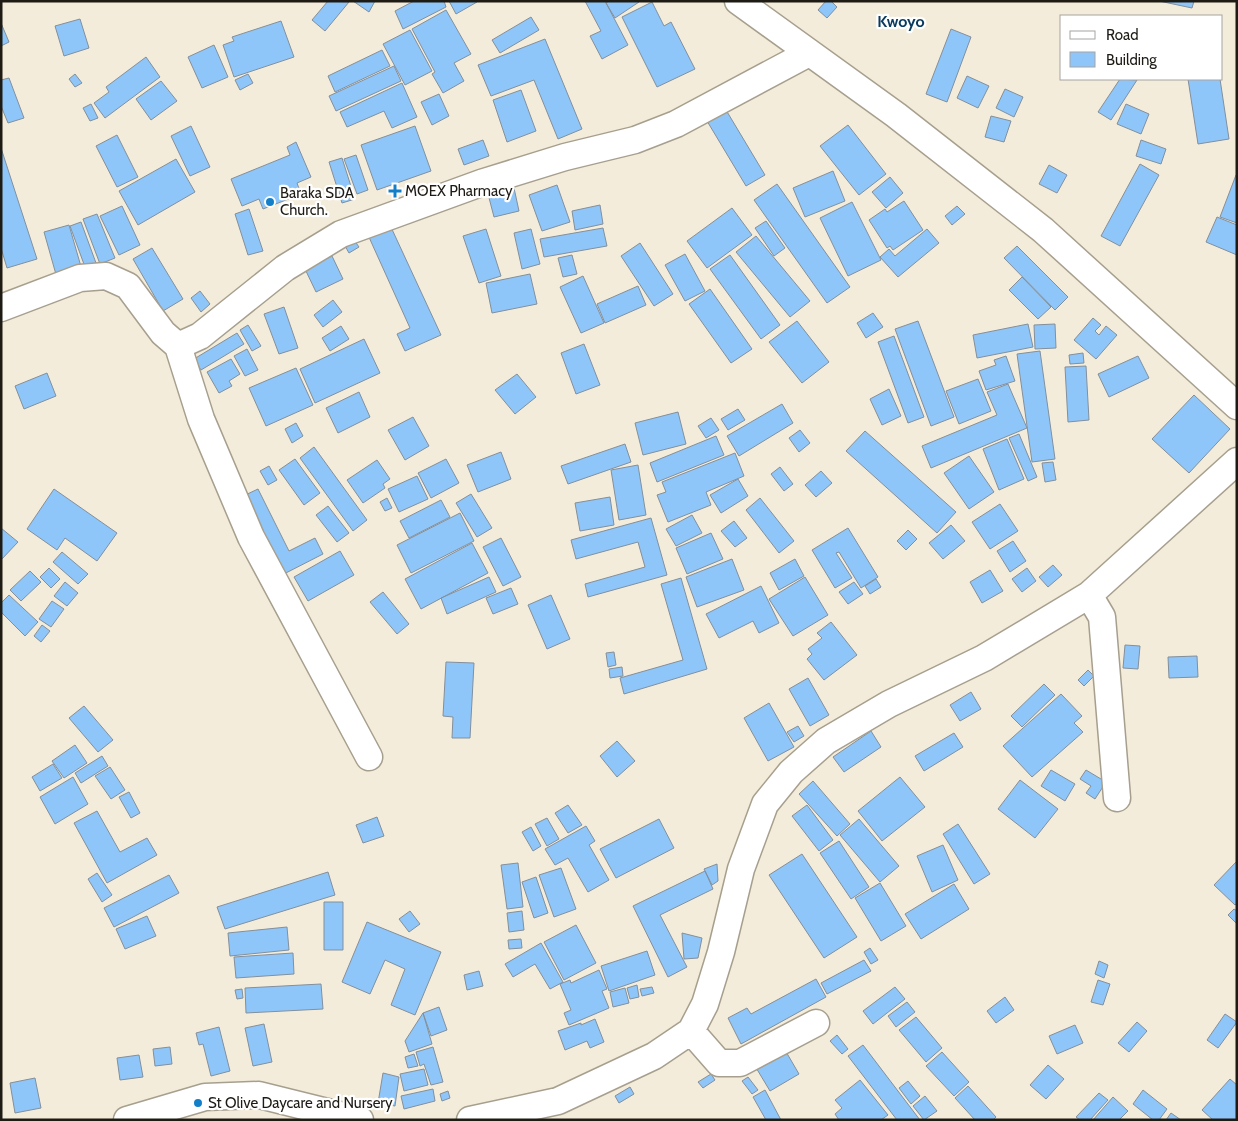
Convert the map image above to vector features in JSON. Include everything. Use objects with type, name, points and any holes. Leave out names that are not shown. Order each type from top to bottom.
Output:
[{"type":"street","points":[[738,1],[896,115],[1043,230],[1237,406]]},
{"type":"street","points":[[178,346],[200,336],[285,268],[341,234],[481,183],[565,157],[634,140],[676,124],[809,52]]},
{"type":"street","points":[[1,308],[80,278],[106,276],[128,286],[163,333],[178,346],[201,420],[251,537],[369,757]]},
{"type":"street","points":[[470,1120],[558,1101],[654,1056],[691,1031],[705,1004],[721,952],[741,869],[765,804],[791,772],[826,741],[889,704],[984,658],[1089,595],[1237,461]]},
{"type":"street","points":[[1089,595],[1102,617],[1117,798]]},
{"type":"street","points":[[691,1031],[719,1063],[740,1063],[816,1023]]},
{"type":"street","points":[[128,1120],[205,1098],[259,1095],[360,1120]]},
{"type":"building","points":[[328,1],[349,2],[325,31],[312,20]]},
{"type":"building","points":[[353,1],[375,1],[369,12]]},
{"type":"building","points":[[414,1],[444,1],[446,7],[403,29],[395,11]]},
{"type":"building","points":[[449,1],[477,1],[477,2],[456,14]]},
{"type":"building","points":[[585,1],[605,1],[628,45],[602,59],[590,36],[601,31]]},
{"type":"building","points":[[609,1],[639,2],[615,18],[606,3]]},
{"type":"building","points":[[826,1],[831,1],[837,7],[827,18],[818,10]]},
{"type":"building","points":[[1159,1],[1194,1],[1192,8]]},
{"type":"building","points":[[652,2],[664,26],[671,22],[695,69],[657,87],[622,17]]},
{"type":"building","points":[[446,10],[471,54],[454,63],[464,81],[443,93],[432,74],[435,72],[412,29]]},
{"type":"building","points":[[531,17],[539,30],[500,53],[492,40]]},
{"type":"building","points":[[80,19],[89,48],[64,56],[55,26]]},
{"type":"building","points":[[281,21],[294,57],[234,77],[223,45],[234,41],[232,37]]},
{"type":"building","points":[[1,23],[9,42],[1,46]]},
{"type":"building","points":[[951,29],[971,37],[947,102],[926,94]]},
{"type":"building","points":[[410,30],[432,71],[405,85],[383,44]]},
{"type":"building","points":[[545,39],[582,129],[558,139],[534,80],[491,96],[478,65]]},
{"type":"building","points":[[214,45],[228,77],[202,88],[188,57]]},
{"type":"building","points":[[382,50],[390,66],[335,92],[328,76]]},
{"type":"building","points":[[146,57],[160,77],[105,118],[94,103],[109,92],[106,87]]},
{"type":"building","points":[[394,66],[401,81],[336,111],[329,96]]},
{"type":"building","points":[[75,74],[82,83],[75,87],[69,79]]},
{"type":"building","points":[[248,74],[253,83],[240,90],[235,80]]},
{"type":"building","points":[[967,76],[989,86],[978,108],[957,98]]},
{"type":"building","points":[[9,78],[24,118],[8,123],[1,106],[1,80]]},
{"type":"building","points":[[1119,80],[1137,80],[1111,120],[1098,112]]},
{"type":"building","points":[[1188,80],[1220,80],[1229,139],[1198,144]]},
{"type":"building","points":[[161,81],[177,101],[151,120],[136,99]]},
{"type":"building","points":[[402,83],[417,117],[392,128],[384,111],[347,127],[340,112]]},
{"type":"building","points":[[1005,89],[1023,97],[1014,117],[996,108]]},
{"type":"building","points":[[521,90],[536,131],[507,142],[493,100]]},
{"type":"building","points":[[439,94],[449,116],[432,125],[421,102]]},
{"type":"building","points":[[91,104],[98,118],[90,121],[83,108]]},
{"type":"building","points":[[1126,104],[1149,114],[1141,134],[1117,124]]},
{"type":"building","points":[[726,110],[765,175],[746,186],[707,121]]},
{"type":"building","points":[[991,116],[1011,121],[1004,142],[985,137]]},
{"type":"building","points":[[848,125],[886,174],[859,195],[820,146]]},
{"type":"building","points":[[191,126],[210,167],[190,176],[171,136]]},
{"type":"building","points":[[415,126],[431,171],[377,190],[361,145]]},
{"type":"building","points":[[117,135],[138,177],[117,187],[96,146]]},
{"type":"building","points":[[483,140],[489,156],[464,165],[458,149]]},
{"type":"building","points":[[1141,140],[1166,149],[1161,164],[1136,156]]},
{"type":"building","points":[[296,142],[311,177],[297,183],[301,194],[263,209],[259,199],[242,206],[231,179],[290,155],[287,147]]},
{"type":"building","points":[[1,148],[37,259],[7,268],[1,248]]},
{"type":"building","points":[[356,155],[368,190],[357,194],[344,159]]},
{"type":"building","points":[[342,158],[355,199],[342,203],[329,162]]},
{"type":"building","points":[[176,159],[195,192],[138,225],[119,191]]},
{"type":"building","points":[[1140,164],[1159,175],[1120,246],[1101,236]]},
{"type":"building","points":[[1049,165],[1067,175],[1057,193],[1039,184]]},
{"type":"building","points":[[833,171],[845,201],[805,217],[793,188]]},
{"type":"building","points":[[1237,175],[1237,223],[1220,217]]},
{"type":"building","points":[[890,177],[903,193],[886,208],[872,192]]},
{"type":"building","points":[[777,184],[850,287],[827,303],[754,200]]},
{"type":"building","points":[[557,185],[570,222],[542,231],[529,195]]},
{"type":"building","points":[[514,188],[519,211],[494,217],[488,194]]},
{"type":"building","points":[[904,201],[923,230],[893,250],[890,246],[887,248],[869,220],[885,209],[887,212]]},
{"type":"building","points":[[852,202],[881,260],[848,276],[820,218]]},
{"type":"building","points":[[600,205],[603,224],[575,230],[572,211]]},
{"type":"building","points":[[122,206],[140,245],[119,255],[100,216]]},
{"type":"building","points":[[957,206],[965,214],[952,225],[945,216]]},
{"type":"building","points":[[732,208],[752,235],[707,268],[687,241]]},
{"type":"building","points":[[249,209],[263,251],[248,255],[235,214]]},
{"type":"building","points":[[97,214],[115,258],[100,264],[83,219]]},
{"type":"building","points":[[1217,217],[1237,225],[1237,255],[1206,242]]},
{"type":"building","points":[[766,221],[785,248],[774,256],[755,228]]},
{"type":"building","points":[[81,222],[96,263],[85,267],[70,226]]},
{"type":"building","points":[[69,225],[82,270],[57,278],[44,232]]},
{"type":"building","points":[[390,225],[441,335],[405,351],[397,334],[410,328],[368,235]]},
{"type":"building","points":[[603,228],[607,246],[544,257],[540,239]]},
{"type":"building","points":[[486,229],[501,276],[479,283],[463,236]]},
{"type":"building","points":[[531,229],[540,264],[522,269],[514,233]]},
{"type":"building","points":[[927,229],[939,243],[898,277],[880,257],[889,249],[895,256]]},
{"type":"building","points":[[756,236],[810,301],[790,317],[736,252]]},
{"type":"building","points":[[354,240],[359,247],[349,253],[345,246]]},
{"type":"building","points":[[640,243],[673,294],[654,306],[621,256]]},
{"type":"building","points":[[1017,246],[1068,297],[1055,310],[1004,258]]},
{"type":"building","points":[[152,248],[183,299],[163,311],[133,259]]},
{"type":"building","points":[[685,254],[705,291],[685,301],[665,265]]},
{"type":"building","points":[[572,255],[577,274],[563,277],[558,258]]},
{"type":"building","points":[[730,255],[780,325],[761,339],[710,269]]},
{"type":"building","points":[[332,256],[343,279],[316,292],[305,269]]},
{"type":"building","points":[[530,274],[537,304],[492,313],[486,283]]},
{"type":"building","points":[[583,276],[604,323],[581,333],[560,287]]},
{"type":"building","points":[[1022,277],[1051,307],[1038,319],[1009,290]]},
{"type":"building","points":[[638,286],[646,305],[605,323],[597,304]]},
{"type":"building","points":[[710,289],[752,349],[731,363],[689,304]]},
{"type":"building","points":[[200,291],[210,304],[201,312],[191,298]]},
{"type":"building","points":[[333,300],[342,312],[323,327],[314,315]]},
{"type":"building","points":[[284,307],[298,348],[279,354],[264,314]]},
{"type":"building","points":[[873,313],[883,327],[866,338],[857,323]]},
{"type":"building","points":[[1093,318],[1101,325],[1095,331],[1099,335],[1106,326],[1117,335],[1096,359],[1074,340]]},
{"type":"building","points":[[797,321],[829,362],[802,383],[769,342]]},
{"type":"building","points":[[918,321],[954,417],[931,426],[895,329]]},
{"type":"building","points":[[1028,324],[1033,347],[977,358],[973,335]]},
{"type":"building","points":[[1055,324],[1056,348],[1035,349],[1034,325]]},
{"type":"building","points":[[248,325],[261,346],[252,351],[240,330]]},
{"type":"building","points":[[341,326],[349,339],[330,351],[322,338]]},
{"type":"building","points":[[237,333],[244,344],[201,370],[194,359]]},
{"type":"building","points":[[894,336],[924,417],[908,423],[878,342]]},
{"type":"building","points":[[364,339],[380,373],[315,403],[300,369]]},
{"type":"building","points":[[584,344],[600,385],[576,394],[561,353]]},
{"type":"building","points":[[247,349],[258,370],[245,376],[234,356]]},
{"type":"building","points":[[1040,351],[1055,459],[1032,462],[1017,354]]},
{"type":"building","points":[[1083,353],[1084,363],[1070,364],[1069,355]]},
{"type":"building","points":[[1006,356],[1015,381],[986,390],[979,371],[996,365],[994,360]]},
{"type":"building","points":[[1138,356],[1149,378],[1109,397],[1098,374]]},
{"type":"building","points":[[231,359],[240,374],[229,381],[232,386],[219,393],[207,372]]},
{"type":"building","points":[[1086,366],[1089,420],[1068,422],[1065,367]]},
{"type":"building","points":[[296,368],[313,405],[266,426],[249,388]]},
{"type":"building","points":[[47,373],[56,396],[24,409],[15,386]]},
{"type":"building","points":[[517,374],[536,397],[515,414],[495,390]]},
{"type":"building","points":[[978,379],[991,411],[959,424],[946,391]]},
{"type":"building","points":[[1008,384],[1027,428],[931,468],[922,446],[997,415],[987,392]]},
{"type":"building","points":[[889,389],[901,416],[882,425],[870,399]]},
{"type":"building","points":[[359,392],[370,417],[338,433],[326,408]]},
{"type":"building","points":[[1194,395],[1230,429],[1189,473],[1152,439]]},
{"type":"building","points":[[782,404],[793,423],[739,456],[727,436]]},
{"type":"building","points":[[738,409],[745,420],[728,430],[721,419]]},
{"type":"building","points":[[678,412],[686,444],[643,455],[635,423]]},
{"type":"building","points":[[413,417],[429,446],[405,460],[388,430]]},
{"type":"building","points":[[711,418],[719,430],[706,438],[698,426]]},
{"type":"building","points":[[296,423],[303,436],[292,443],[285,429]]},
{"type":"building","points":[[800,430],[810,443],[799,452],[789,438]]},
{"type":"building","points":[[865,431],[956,512],[937,533],[846,451]]},
{"type":"building","points":[[1019,434],[1037,477],[1028,481],[1009,438]]},
{"type":"building","points":[[716,436],[724,455],[657,482],[650,463]]},
{"type":"building","points":[[1007,439],[1024,479],[999,490],[983,449]]},
{"type":"building","points":[[625,444],[631,462],[568,484],[561,466]]},
{"type":"building","points":[[314,447],[367,520],[353,531],[300,458]]},
{"type":"building","points":[[501,452],[511,479],[478,492],[467,465]]},
{"type":"building","points":[[735,453],[744,476],[706,492],[711,505],[668,522],[657,495],[666,492],[662,482]]},
{"type":"building","points":[[969,456],[994,492],[969,509],[944,473]]},
{"type":"building","points":[[295,459],[320,493],[304,505],[279,470]]},
{"type":"building","points":[[446,459],[459,483],[431,498],[418,473]]},
{"type":"building","points":[[377,460],[390,479],[383,484],[385,488],[363,503],[347,480]]},
{"type":"building","points":[[1053,462],[1056,480],[1045,482],[1042,463]]},
{"type":"building","points":[[638,465],[646,515],[619,520],[611,470]]},
{"type":"building","points":[[269,466],[277,480],[268,485],[260,471]]},
{"type":"building","points":[[780,467],[793,484],[784,491],[771,474]]},
{"type":"building","points":[[821,471],[832,483],[816,497],[805,485]]},
{"type":"building","points":[[417,476],[428,499],[399,512],[388,489]]},
{"type":"building","points":[[738,479],[748,496],[721,513],[710,495]]},
{"type":"building","points":[[54,489],[117,533],[97,561],[65,538],[57,550],[27,529]]},
{"type":"building","points":[[258,489],[289,551],[315,538],[323,554],[280,576],[241,497]]},
{"type":"building","points":[[471,494],[492,528],[477,537],[456,503]]},
{"type":"building","points":[[610,497],[614,525],[580,531],[575,503]]},
{"type":"building","points":[[387,498],[392,508],[385,511],[380,502]]},
{"type":"building","points":[[760,498],[794,541],[779,553],[746,510]]},
{"type":"building","points":[[441,500],[450,517],[409,538],[400,521]]},
{"type":"building","points":[[1000,504],[1018,531],[990,549],[972,522]]},
{"type":"building","points":[[328,506],[349,533],[337,542],[316,515]]},
{"type":"building","points":[[460,513],[474,541],[411,573],[397,545]]},
{"type":"building","points":[[692,515],[702,533],[676,546],[666,529]]},
{"type":"building","points":[[651,518],[667,575],[588,597],[585,584],[645,567],[638,542],[576,559],[571,540]]},
{"type":"building","points":[[734,521],[747,538],[735,547],[721,531]]},
{"type":"building","points":[[951,525],[965,541],[943,559],[929,543]]},
{"type":"building","points":[[1,528],[18,542],[1,560]]},
{"type":"building","points":[[848,528],[878,577],[861,588],[839,552],[836,553],[852,578],[835,588],[812,550]]},
{"type":"building","points":[[908,530],[917,539],[906,550],[897,541]]},
{"type":"building","points":[[711,533],[723,559],[687,574],[676,548]]},
{"type":"building","points":[[501,538],[521,577],[503,586],[483,547]]},
{"type":"building","points":[[1013,541],[1026,561],[1010,572],[997,551]]},
{"type":"building","points":[[472,543],[488,573],[421,609],[405,579]]},
{"type":"building","points":[[340,551],[354,575],[308,601],[294,577]]},
{"type":"building","points":[[62,552],[88,574],[78,584],[53,562]]},
{"type":"building","points":[[732,559],[744,590],[697,607],[686,577]]},
{"type":"building","points":[[795,559],[804,576],[779,590],[770,573]]},
{"type":"building","points":[[1053,565],[1062,575],[1048,587],[1039,577]]},
{"type":"building","points":[[49,568],[60,579],[51,588],[40,577]]},
{"type":"building","points":[[1027,568],[1036,581],[1022,592],[1012,579]]},
{"type":"building","points":[[990,570],[1003,591],[982,603],[970,582]]},
{"type":"building","points":[[30,571],[41,582],[21,601],[10,590]]},
{"type":"building","points":[[489,577],[496,592],[447,614],[441,598]]},
{"type":"building","points":[[805,577],[828,615],[793,636],[769,599]]},
{"type":"building","points":[[681,578],[707,669],[624,694],[620,678],[683,660],[661,584]]},
{"type":"building","points":[[876,579],[881,587],[870,594],[865,586]]},
{"type":"building","points":[[65,582],[78,593],[67,606],[54,596]]},
{"type":"building","points":[[854,582],[863,594],[848,604],[839,592]]},
{"type":"building","points":[[761,586],[779,623],[759,633],[753,621],[719,638],[706,614]]},
{"type":"building","points":[[511,588],[518,604],[493,614],[486,598]]},
{"type":"building","points":[[383,592],[409,624],[397,634],[370,602]]},
{"type":"building","points":[[9,595],[38,622],[25,636],[1,612],[1,603]]},
{"type":"building","points":[[551,595],[570,639],[547,649],[528,605]]},
{"type":"building","points":[[52,601],[64,609],[51,627],[39,619]]},
{"type":"building","points":[[831,622],[857,655],[824,680],[807,659],[812,654],[808,649],[822,638],[817,633]]},
{"type":"building","points":[[42,625],[50,631],[41,642],[34,636]]},
{"type":"building","points":[[1125,645],[1140,646],[1138,669],[1123,668]]},
{"type":"building","points":[[614,652],[616,665],[608,667],[606,653]]},
{"type":"building","points":[[1197,656],[1198,677],[1169,678],[1168,657]]},
{"type":"building","points":[[446,662],[474,663],[470,738],[452,738],[453,717],[443,716]]},
{"type":"building","points":[[622,667],[623,676],[610,678],[609,669]]},
{"type":"building","points":[[1088,670],[1094,676],[1084,686],[1078,680]]},
{"type":"building","points":[[808,678],[829,715],[810,726],[789,689]]},
{"type":"building","points":[[1044,684],[1055,695],[1022,727],[1011,716]]},
{"type":"building","points":[[971,692],[981,709],[960,721],[950,705]]},
{"type":"building","points":[[1061,694],[1082,716],[1074,723],[1083,732],[1032,777],[1003,746]]},
{"type":"building","points":[[769,703],[794,747],[768,761],[744,718]]},
{"type":"building","points":[[84,706],[113,740],[98,752],[69,718]]},
{"type":"building","points":[[798,726],[804,736],[794,742],[787,732]]},
{"type":"building","points":[[871,731],[881,747],[844,772],[833,757]]},
{"type":"building","points":[[954,733],[963,747],[924,771],[915,756]]},
{"type":"building","points":[[617,741],[635,761],[617,777],[600,756]]},
{"type":"building","points":[[75,745],[87,763],[64,778],[52,761]]},
{"type":"building","points":[[102,756],[108,766],[81,783],[75,773]]},
{"type":"building","points":[[53,764],[62,778],[40,791],[32,777]]},
{"type":"building","points":[[110,767],[125,790],[111,799],[95,776]]},
{"type":"building","points":[[1051,770],[1075,784],[1065,801],[1041,786]]},
{"type":"building","points":[[1086,770],[1106,782],[1095,799],[1086,793],[1091,786],[1080,779]]},
{"type":"building","points":[[73,777],[88,804],[55,824],[40,797]]},
{"type":"building","points":[[900,777],[925,807],[882,841],[858,811]]},
{"type":"building","points":[[1020,780],[1058,809],[1035,838],[998,809]]},
{"type":"building","points":[[813,781],[850,824],[837,836],[799,794]]},
{"type":"building","points":[[129,792],[140,813],[131,818],[119,797]]},
{"type":"building","points":[[568,805],[582,825],[568,833],[555,813]]},
{"type":"building","points":[[807,805],[833,840],[819,851],[792,816]]},
{"type":"building","points":[[97,811],[120,852],[147,838],[157,855],[107,883],[74,823]]},
{"type":"building","points":[[377,817],[384,836],[363,843],[356,825]]},
{"type":"building","points":[[547,818],[559,839],[547,846],[535,824]]},
{"type":"building","points":[[659,819],[674,848],[616,878],[600,849]]},
{"type":"building","points":[[859,819],[899,866],[880,882],[840,835]]},
{"type":"building","points":[[958,824],[990,874],[974,884],[943,834]]},
{"type":"building","points":[[586,826],[595,841],[589,845],[609,880],[588,892],[568,858],[555,865],[545,849]]},
{"type":"building","points":[[531,827],[541,846],[533,851],[522,832]]},
{"type":"building","points":[[839,841],[869,887],[851,899],[820,853]]},
{"type":"building","points":[[943,845],[958,880],[932,892],[917,856]]},
{"type":"building","points":[[802,854],[857,937],[824,958],[769,875]]},
{"type":"building","points":[[1237,861],[1237,903],[1235,905],[1214,885]]},
{"type":"building","points":[[518,863],[523,907],[507,909],[501,865]]},
{"type":"building","points":[[717,864],[718,881],[712,885],[704,869]]},
{"type":"building","points":[[561,868],[576,909],[554,917],[539,875]]},
{"type":"building","points":[[705,871],[713,889],[660,915],[687,967],[668,977],[633,906]]},
{"type":"building","points":[[328,872],[335,895],[225,929],[217,907]]},
{"type":"building","points":[[97,873],[112,895],[102,902],[88,879]]},
{"type":"building","points":[[169,875],[179,893],[114,927],[104,908]]},
{"type":"building","points":[[536,877],[548,913],[534,918],[522,882]]},
{"type":"building","points":[[880,883],[906,926],[881,941],[855,898]]},
{"type":"building","points":[[954,884],[969,909],[921,939],[905,914]]},
{"type":"building","points":[[324,902],[343,902],[343,950],[324,950]]},
{"type":"building","points":[[1234,909],[1237,911],[1237,924],[1228,915]]},
{"type":"building","points":[[410,911],[420,924],[409,932],[399,919]]},
{"type":"building","points":[[522,911],[524,930],[509,932],[507,913]]},
{"type":"building","points":[[147,916],[156,936],[125,949],[116,929]]},
{"type":"building","points":[[367,922],[441,952],[415,1015],[391,1005],[405,969],[385,960],[370,994],[342,982]]},
{"type":"building","points":[[576,925],[596,963],[564,980],[544,942]]},
{"type":"building","points":[[287,927],[289,950],[230,956],[228,933]]},
{"type":"building","points":[[682,933],[702,938],[698,958],[684,959]]},
{"type":"building","points":[[521,939],[522,948],[509,949],[508,940]]},
{"type":"building","points":[[541,943],[563,982],[550,989],[535,964],[513,977],[505,964]]},
{"type":"building","points":[[870,948],[878,960],[871,964],[864,952]]},
{"type":"building","points":[[647,951],[655,975],[609,991],[601,966]]},
{"type":"building","points":[[293,953],[294,974],[236,978],[234,957]]},
{"type":"building","points":[[864,960],[871,971],[827,994],[821,983]]},
{"type":"building","points":[[1099,961],[1108,965],[1104,978],[1095,974]]},
{"type":"building","points":[[599,970],[607,989],[602,991],[609,1008],[569,1025],[564,1013],[571,1010],[560,984],[570,980],[571,983]]},
{"type":"building","points":[[479,971],[483,986],[467,990],[464,975]]},
{"type":"building","points":[[816,979],[826,997],[741,1044],[728,1018],[747,1008],[751,1014]]},
{"type":"building","points":[[1098,980],[1110,984],[1103,1005],[1091,1002]]},
{"type":"building","points":[[321,984],[323,1009],[246,1013],[245,988]]},
{"type":"building","points":[[637,985],[639,997],[630,999],[627,988]]},
{"type":"building","points":[[652,987],[654,993],[642,996],[640,989]]},
{"type":"building","points":[[895,987],[905,999],[873,1024],[863,1011]]},
{"type":"building","points":[[625,988],[629,1003],[613,1007],[610,992]]},
{"type":"building","points":[[242,989],[243,998],[237,999],[235,990]]},
{"type":"building","points":[[1005,997],[1014,1010],[996,1023],[987,1011]]},
{"type":"building","points":[[907,1002],[915,1012],[896,1027],[888,1016]]},
{"type":"building","points":[[439,1007],[447,1030],[431,1036],[423,1013]]},
{"type":"building","points":[[423,1013],[432,1044],[409,1052],[405,1041]]},
{"type":"building","points":[[1225,1014],[1237,1022],[1218,1048],[1207,1040]]},
{"type":"building","points":[[916,1017],[942,1048],[926,1062],[899,1030]]},
{"type":"building","points":[[595,1019],[604,1042],[590,1048],[587,1041],[565,1050],[558,1031]]},
{"type":"building","points":[[1137,1022],[1147,1031],[1129,1052],[1118,1043]]},
{"type":"building","points":[[264,1024],[272,1062],[253,1066],[245,1028]]},
{"type":"building","points":[[1075,1025],[1083,1043],[1057,1054],[1049,1036]]},
{"type":"building","points":[[219,1027],[230,1071],[211,1076],[203,1044],[199,1045],[196,1033]]},
{"type":"building","points":[[837,1035],[848,1049],[842,1054],[830,1041]]},
{"type":"building","points":[[863,1045],[920,1120],[897,1120],[848,1056]]},
{"type":"building","points":[[170,1047],[172,1064],[155,1066],[153,1049]]},
{"type":"building","points":[[433,1047],[443,1082],[431,1085],[424,1064],[420,1066],[416,1052]]},
{"type":"building","points":[[785,1050],[799,1074],[770,1091],[755,1066]]},
{"type":"building","points":[[942,1052],[969,1082],[954,1096],[926,1066]]},
{"type":"building","points":[[414,1054],[418,1066],[408,1068],[405,1057]]},
{"type":"building","points":[[139,1055],[143,1077],[120,1080],[117,1058]]},
{"type":"building","points":[[1048,1065],[1064,1079],[1046,1099],[1030,1085]]},
{"type":"building","points":[[424,1069],[428,1085],[404,1091],[400,1074]]},
{"type":"building","points":[[383,1073],[399,1077],[395,1106],[378,1103]]},
{"type":"building","points":[[711,1074],[715,1080],[703,1088],[698,1082]]},
{"type":"building","points":[[748,1077],[758,1090],[752,1094],[742,1081]]},
{"type":"building","points":[[35,1078],[41,1108],[15,1113],[10,1083]]},
{"type":"building","points":[[1230,1079],[1237,1085],[1237,1120],[1213,1120],[1202,1110]]},
{"type":"building","points":[[860,1080],[888,1115],[881,1120],[839,1120],[835,1114],[842,1108],[835,1100]]},
{"type":"building","points":[[908,1081],[920,1096],[911,1104],[899,1088]]},
{"type":"building","points":[[968,1086],[996,1117],[993,1120],[975,1120],[955,1098]]},
{"type":"building","points":[[630,1087],[634,1094],[619,1103],[615,1096]]},
{"type":"building","points":[[433,1089],[435,1101],[404,1109],[401,1096]]},
{"type":"building","points":[[765,1090],[781,1120],[766,1120],[753,1097]]},
{"type":"building","points":[[1143,1090],[1167,1109],[1159,1120],[1153,1120],[1133,1104]]},
{"type":"building","points":[[448,1091],[450,1098],[442,1101],[440,1094]]},
{"type":"building","points":[[1099,1093],[1108,1100],[1090,1120],[1080,1120],[1076,1117]]},
{"type":"building","points":[[925,1096],[937,1111],[924,1120],[913,1106]]},
{"type":"building","points":[[1113,1097],[1128,1111],[1119,1120],[1093,1120]]},
{"type":"building","points":[[1171,1113],[1181,1120],[1166,1120]]},
{"type":"place","name":"MOEX Pharmacy","points":[[395,191]]},
{"type":"place","name":"Baraka SDA Church.","points":[[270,202]]},
{"type":"place","name":"St Olive Daycare and Nursery","points":[[198,1103]]},
{"type":"district","name":"Kwoyo","points":[[901,21]]}]
